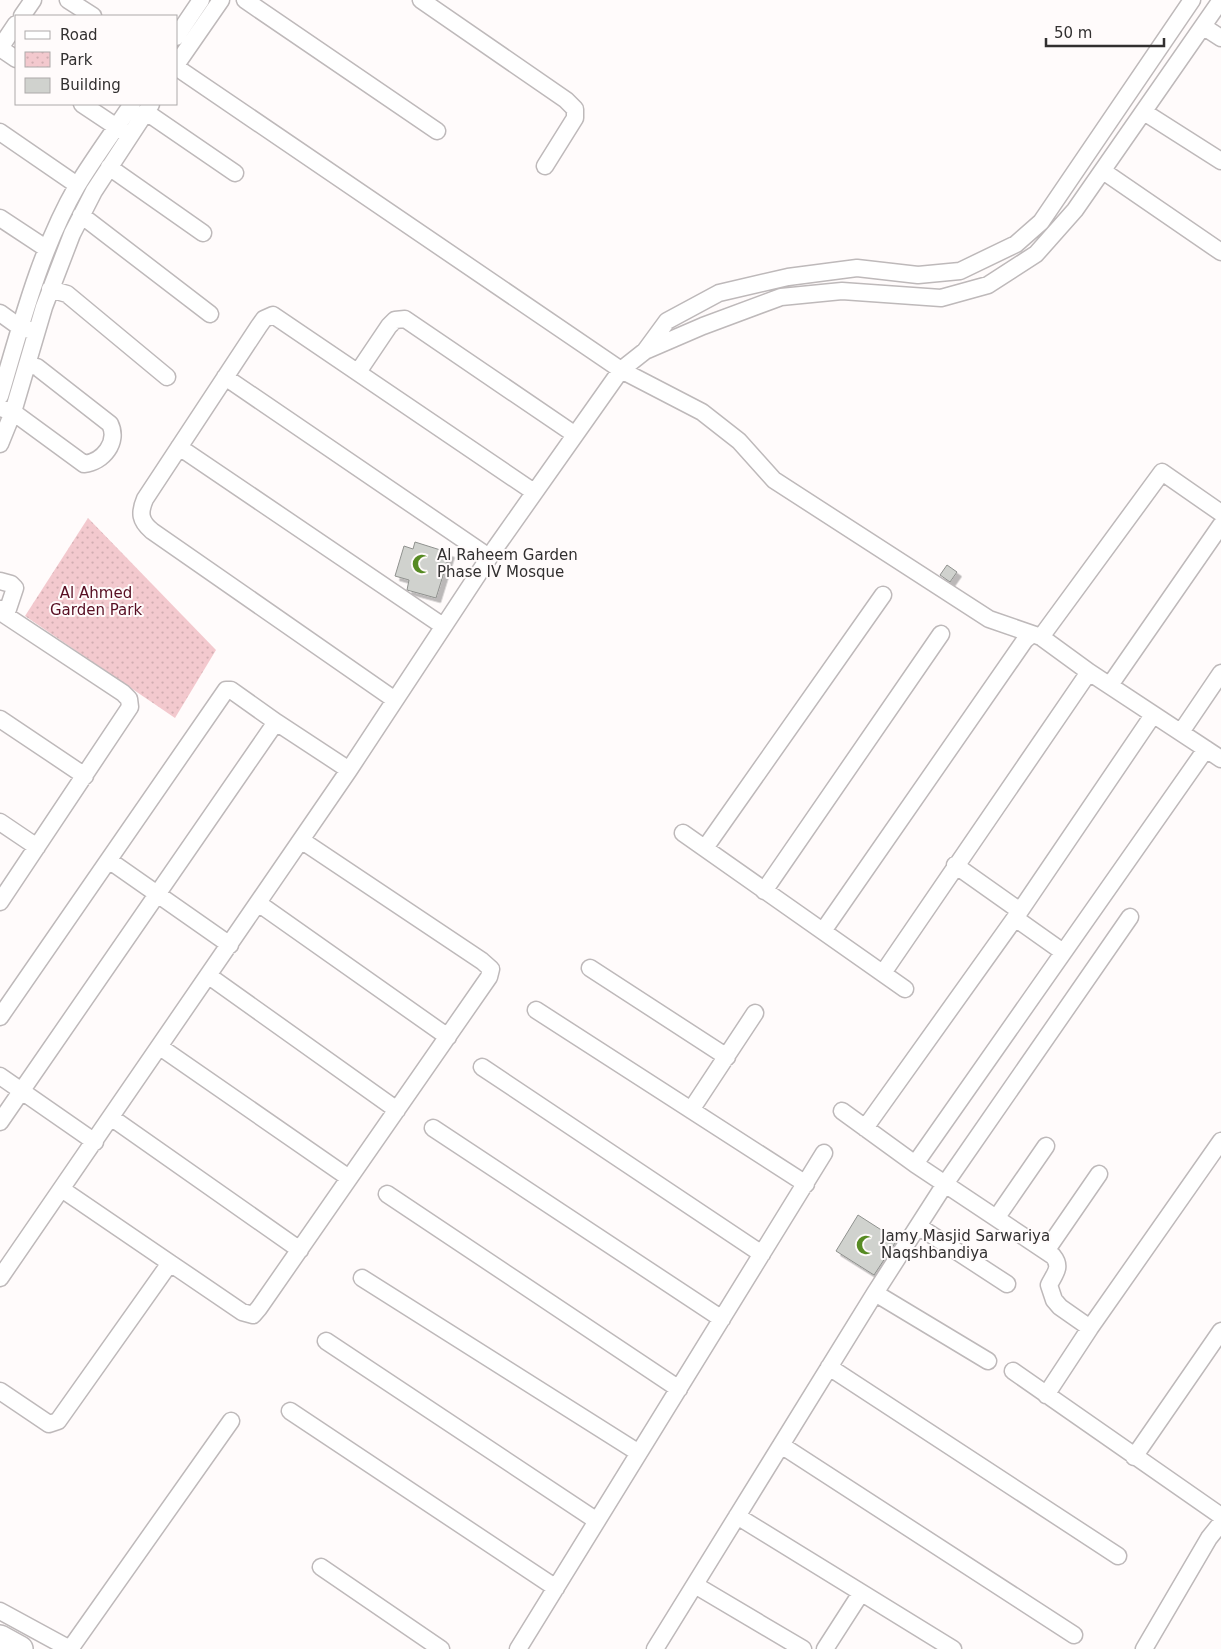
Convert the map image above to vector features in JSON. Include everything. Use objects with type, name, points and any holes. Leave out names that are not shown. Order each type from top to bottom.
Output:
[{"type":"highway","points":[[0,1638],[20,1649]]},
{"type":"street","points":[[23,15],[33,0]]},
{"type":"street","points":[[68,0],[91,15]]},
{"type":"street","points":[[178,35],[201,0]]},
{"type":"street","points":[[178,63],[221,0]]},
{"type":"street","points":[[245,0],[437,131]]},
{"type":"street","points":[[421,0],[566,100],[575,109],[575,118],[545,166]]},
{"type":"street","points":[[0,1278],[63,1190],[349,770],[488,557],[621,370],[645,350],[667,321],[718,293],[788,277],[857,268],[918,275],[960,271],[1016,244],[1041,222],[1192,0]]},
{"type":"street","points":[[645,350],[781,297],[842,291],[940,298],[988,285],[1036,254],[1075,210],[1221,0]]},
{"type":"street","points":[[15,26],[0,48],[15,58]]},
{"type":"street","points":[[1204,27],[1221,38]]},
{"type":"street","points":[[178,67],[621,370],[702,412],[739,441],[774,480],[980,614],[1036,636],[1221,759]]},
{"type":"street","points":[[83,105],[131,136]]},
{"type":"street","points":[[0,444],[6,410],[27,365],[28,330],[47,249],[77,185],[116,127],[143,106]]},
{"type":"street","points":[[0,396],[28,330],[50,289],[81,215],[109,167],[131,136],[143,106]]},
{"type":"street","points":[[143,106],[235,173]]},
{"type":"street","points":[[1144,112],[1221,161]]},
{"type":"street","points":[[0,132],[77,185]]},
{"type":"street","points":[[109,167],[203,233]]},
{"type":"street","points":[[1103,171],[1221,252]]},
{"type":"street","points":[[1058,197],[1075,210]]},
{"type":"street","points":[[81,215],[210,314]]},
{"type":"street","points":[[0,218],[47,249]]},
{"type":"street","points":[[50,289],[67,294],[167,377]]},
{"type":"street","points":[[0,313],[28,330]]},
{"type":"street","points":[[395,700],[143,523],[140,511],[144,499],[259,326],[264,319],[273,316],[534,492]]},
{"type":"street","points":[[358,372],[389,326],[395,320],[405,319],[574,434]]},
{"type":"street","points":[[6,410],[84,464],[99,459],[113,441],[114,434],[110,424],[37,367],[27,365]]},
{"type":"street","points":[[225,377],[488,557]]},
{"type":"street","points":[[179,448],[443,626]]},
{"type":"street","points":[[823,931],[1025,640],[1036,636],[1162,472],[1221,513]]},
{"type":"street","points":[[1110,685],[1221,524]]},
{"type":"street","points":[[0,581],[11,584],[15,588],[11,605],[8,609],[1,610]]},
{"type":"street","points":[[705,848],[883,595]]},
{"type":"street","points":[[0,902],[130,707],[129,699],[5,615],[1,610]]},
{"type":"street","points":[[764,890],[941,634]]},
{"type":"street","points":[[883,973],[1089,672]]},
{"type":"street","points":[[1180,732],[1221,673]]},
{"type":"street","points":[[0,1018],[110,861],[226,690],[231,690],[349,770]]},
{"type":"street","points":[[865,1128],[1017,914],[1153,714]]},
{"type":"street","points":[[0,719],[84,776]]},
{"type":"street","points":[[0,1122],[276,722]]},
{"type":"street","points":[[914,1164],[1206,749]]},
{"type":"street","points":[[0,822],[37,847]]},
{"type":"street","points":[[683,832],[905,989]]},
{"type":"street","points":[[63,1190],[242,1312],[253,1315],[489,978],[491,969],[474,955],[301,840]]},
{"type":"street","points":[[110,861],[230,945]]},
{"type":"street","points":[[956,865],[1063,952]]},
{"type":"street","points":[[258,903],[448,1037]]},
{"type":"street","points":[[655,1649],[875,1293],[945,1184],[1130,917]]},
{"type":"street","points":[[590,968],[727,1056]]},
{"type":"street","points":[[209,976],[397,1110]]},
{"type":"street","points":[[536,1010],[806,1184]]},
{"type":"street","points":[[691,1110],[755,1013]]},
{"type":"street","points":[[160,1048],[349,1178]]},
{"type":"street","points":[[482,1067],[762,1254]]},
{"type":"street","points":[[0,1076],[95,1142]]},
{"type":"street","points":[[842,1111],[914,1164],[1046,1251],[1058,1262],[1058,1269],[1049,1285],[1054,1300],[1090,1328]]},
{"type":"street","points":[[112,1118],[300,1250]]},
{"type":"street","points":[[432,1128],[722,1319]]},
{"type":"street","points":[[1046,1395],[1090,1328],[1221,1141]]},
{"type":"street","points":[[997,1217],[1046,1146]]},
{"type":"street","points":[[518,1649],[824,1153]]},
{"type":"street","points":[[1046,1251],[1099,1174]]},
{"type":"street","points":[[387,1194],[679,1389]]},
{"type":"street","points":[[918,1226],[1007,1284]]},
{"type":"street","points":[[0,1391],[49,1424],[58,1421],[170,1263]]},
{"type":"street","points":[[362,1278],[639,1453]]},
{"type":"street","points":[[875,1293],[988,1362]]},
{"type":"street","points":[[1134,1457],[1221,1331]]},
{"type":"street","points":[[326,1341],[597,1521]]},
{"type":"street","points":[[829,1367],[1118,1556]]},
{"type":"street","points":[[1012,1371],[1221,1516]]},
{"type":"street","points":[[290,1411],[556,1588]]},
{"type":"street","points":[[0,1611],[70,1649],[231,1420]]},
{"type":"street","points":[[781,1445],[1074,1635]]},
{"type":"street","points":[[737,1516],[953,1649]]},
{"type":"street","points":[[1144,1649],[1209,1538],[1221,1523]]},
{"type":"street","points":[[321,1567],[440,1649]]},
{"type":"street","points":[[695,1585],[803,1649]]},
{"type":"street","points":[[825,1649],[861,1593]]},
{"type":"green space","name":"Al Ahmed Garden Park","points":[[88,518],[216,650],[175,718],[25,616]]},
{"type":"building","name":"Al Raheem Garden Phase IV Mosque","points":[[415,542],[450,553],[436,598],[407,590],[409,580],[395,576],[404,546],[413,549]]},
{"type":"building","points":[[947,565],[957,572],[950,582],[940,575]]},
{"type":"building","name":"Jamy Masjid Sarwariya Naqshbandiya","points":[[858,1215],[897,1240],[874,1275],[836,1251]]},
{"type":"place","name":"Al Raheem Garden Phase IV Mosque","points":[[422,564]]},
{"type":"place","name":"Jamy Masjid Sarwariya Naqshbandiya","points":[[866,1245]]}]
